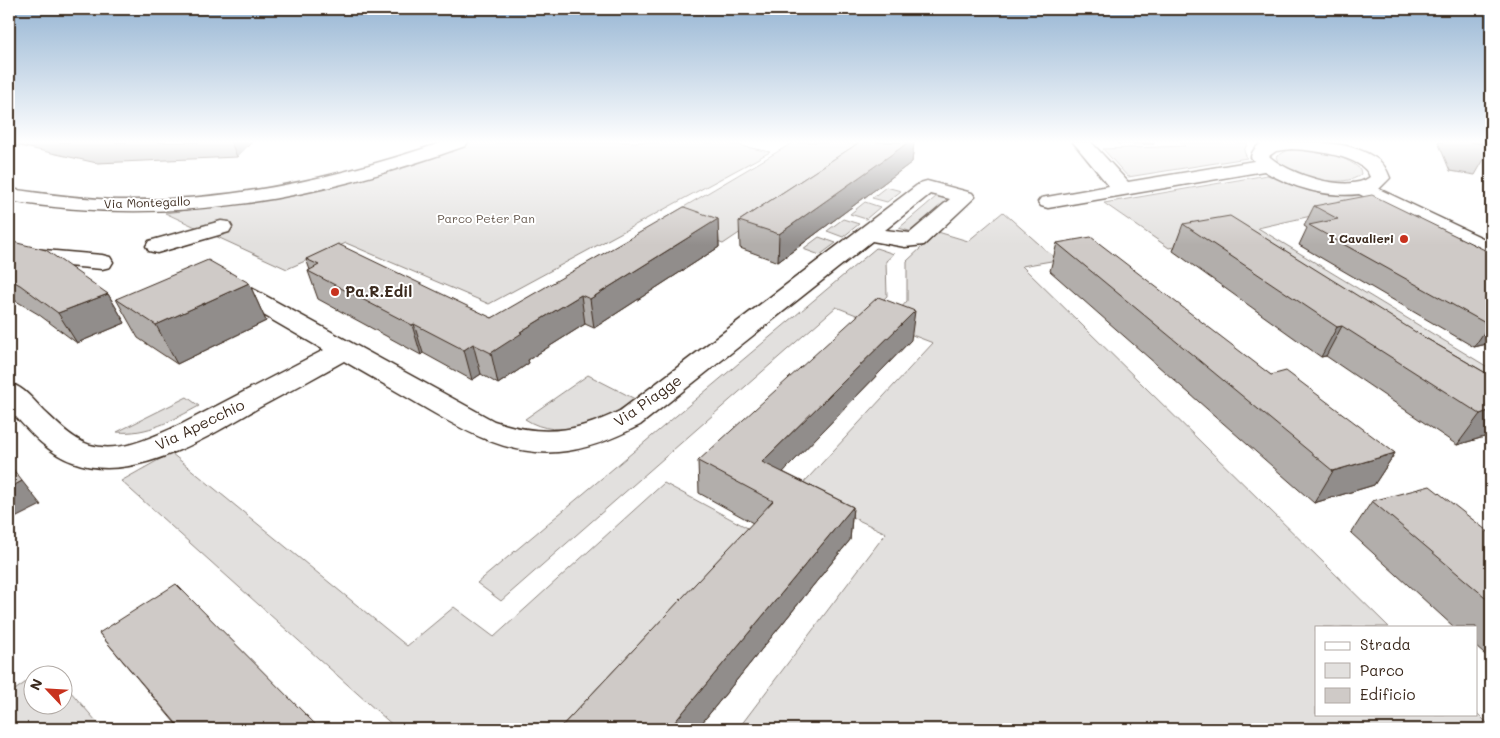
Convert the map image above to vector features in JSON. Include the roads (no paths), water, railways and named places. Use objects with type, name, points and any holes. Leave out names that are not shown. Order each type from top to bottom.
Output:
[{"type":"street","name":"Via Montegallo","points":[[9,195],[103,205],[164,204],[215,200],[280,191],[346,176]]},
{"type":"street","points":[[1113,176],[1124,189]]},
{"type":"street","points":[[1048,202],[1195,176]]},
{"type":"street","points":[[1289,176],[1306,183],[1341,188],[1362,188],[1374,184],[1381,176]]},
{"type":"street","points":[[1362,188],[1491,250]]},
{"type":"street","points":[[158,246],[220,227]]},
{"type":"street","name":"Via Piagge","points":[[220,280],[488,430],[539,443],[576,440],[612,427],[636,414],[869,234]]},
{"type":"street","points":[[9,254],[102,262]]},
{"type":"street","name":"Via Apecchio","points":[[9,392],[32,416],[75,451],[94,458],[112,458],[142,452],[179,438],[345,350]]},
{"type":"place","name":"I Cavalieri","points":[[1404,239]]},
{"type":"place","name":"Pa.R.Edil","points":[[335,292]]},
{"type":"park label","name":"Parco Peter Pan","points":[[486,219]]}]
